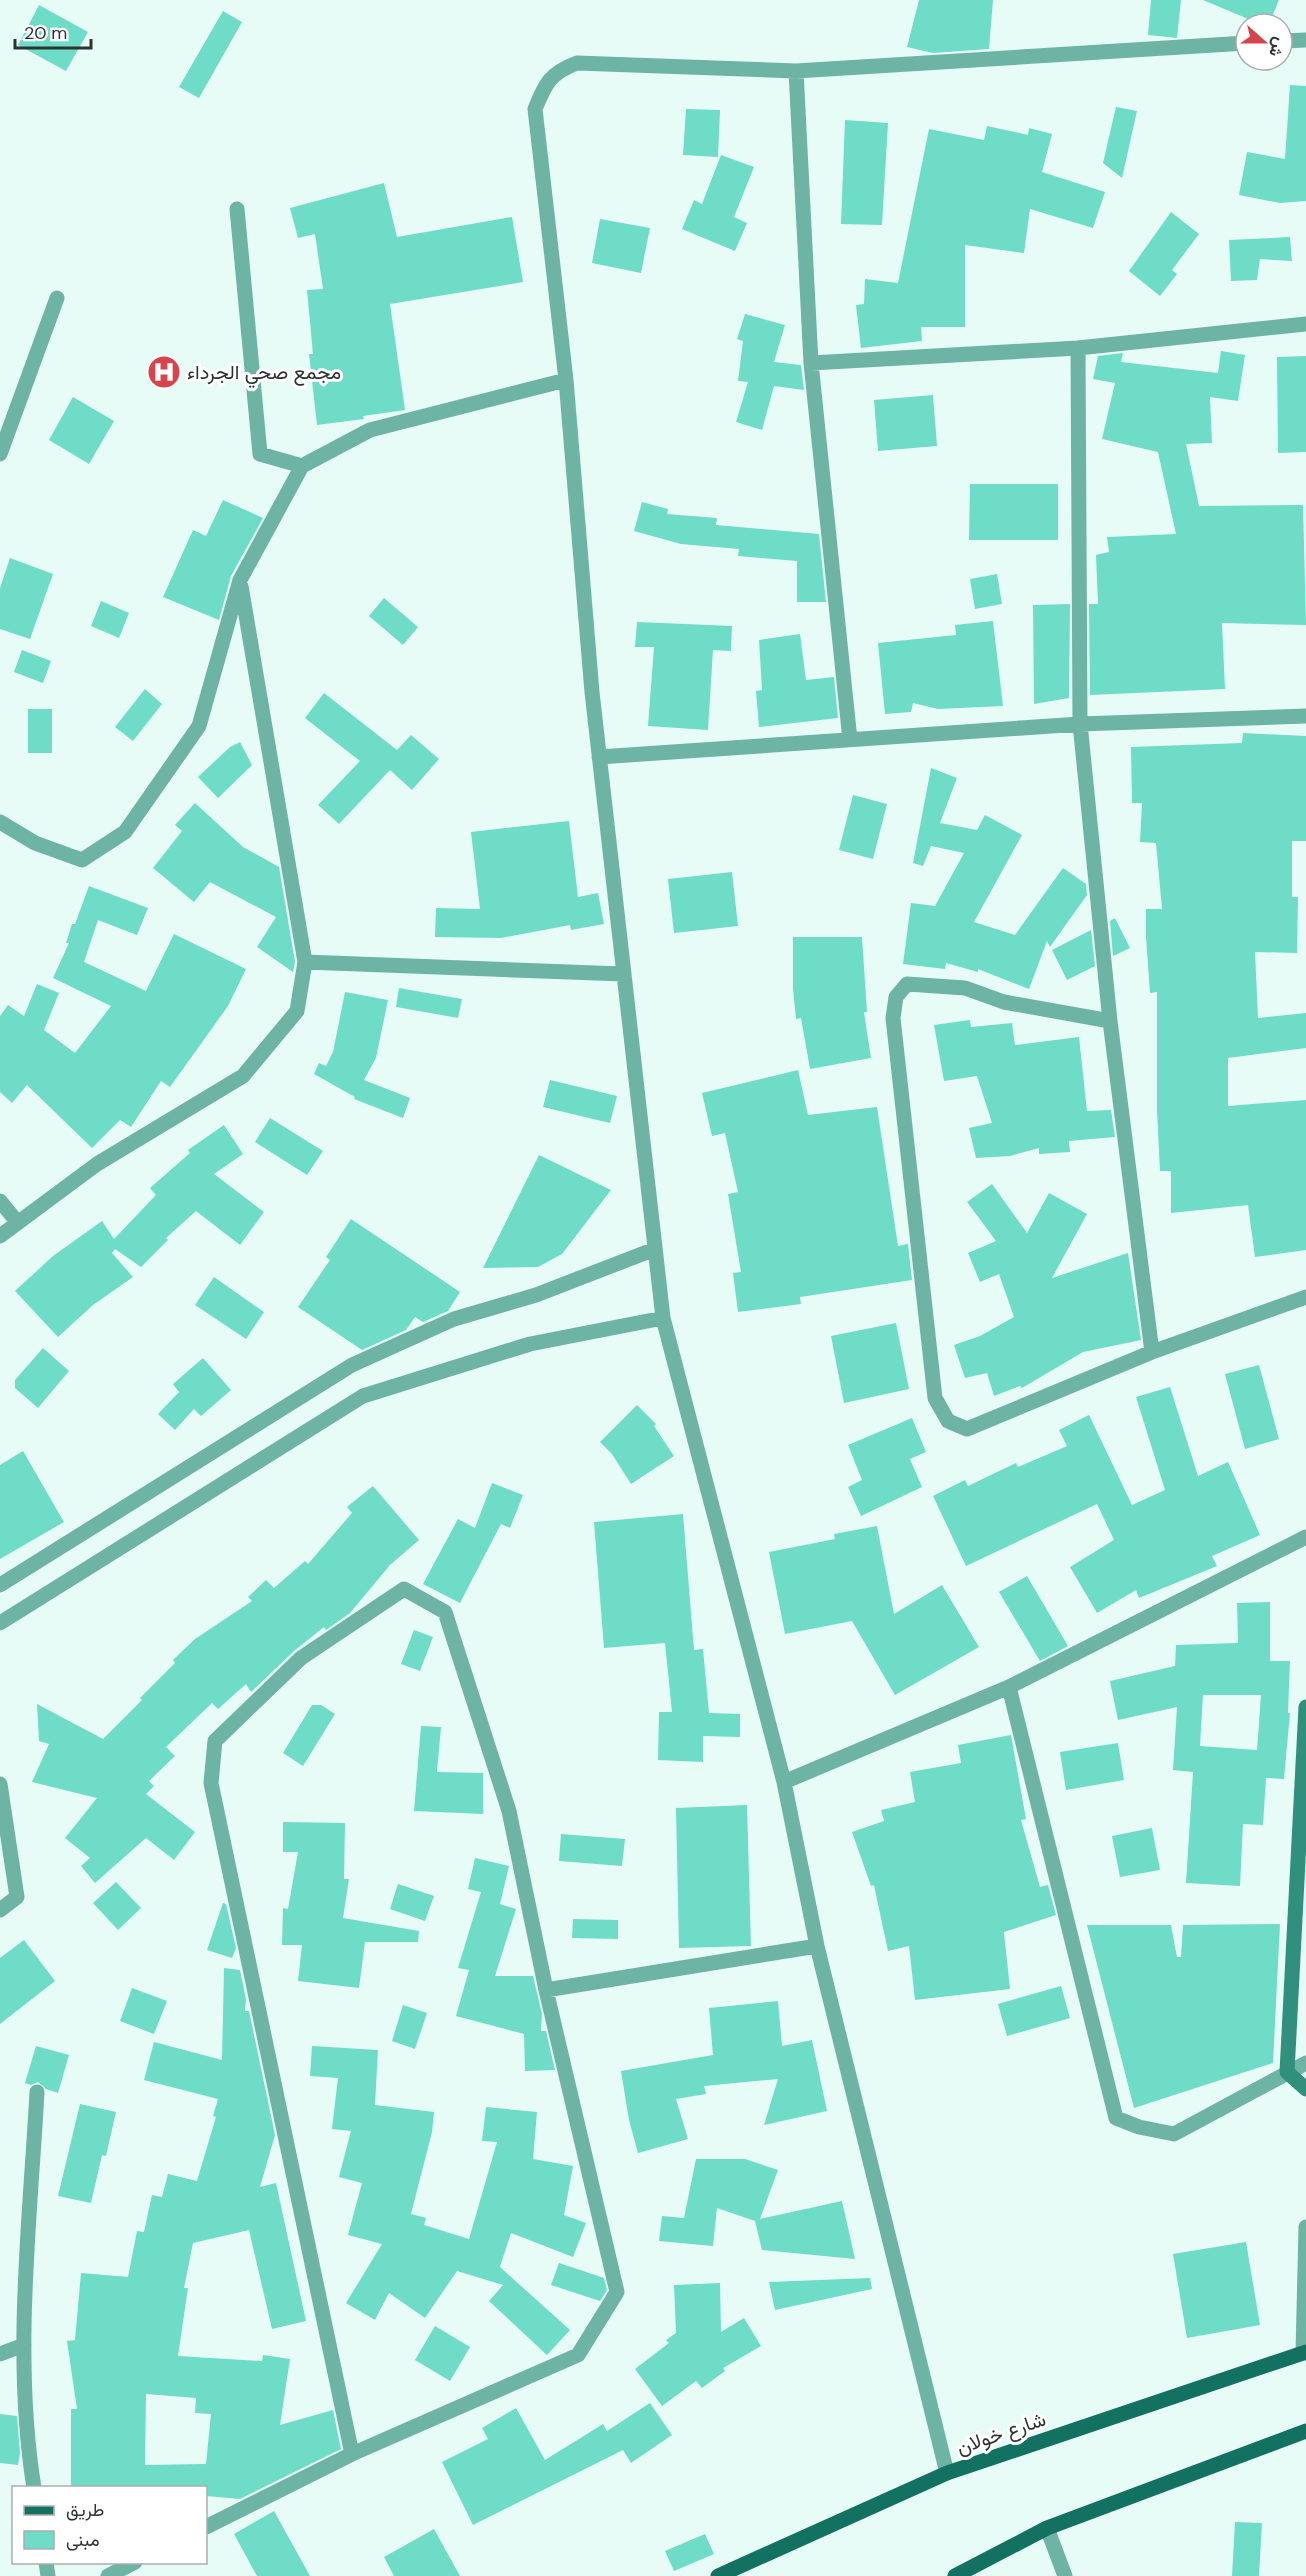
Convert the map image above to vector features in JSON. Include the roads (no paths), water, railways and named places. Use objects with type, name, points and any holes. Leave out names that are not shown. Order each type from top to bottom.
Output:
[{"type":"main road","name":"شارع خولان","points":[[717,2576],[947,2473],[1305,2353]]},
{"type":"main road","points":[[955,2576],[1047,2528],[1306,2431]]},
{"type":"street","points":[[947,2473],[817,1946],[784,1782],[663,1318],[599,757],[566,380],[535,109],[545,85],[560,69],[577,63],[796,71],[1234,44]]},
{"type":"street","points":[[796,71],[811,363],[850,740]]},
{"type":"street","points":[[237,209],[260,454],[302,466]]},
{"type":"street","points":[[0,454],[57,298]]},
{"type":"street","points":[[811,363],[1078,348],[1306,324]]},
{"type":"street","points":[[1078,348],[1080,724],[1110,1022],[1152,1352]]},
{"type":"street","points":[[0,822],[35,843],[82,860],[125,832],[200,726],[240,580],[302,466],[370,430],[566,380]]},
{"type":"street","points":[[0,1236],[97,1164],[243,1076],[297,1011],[305,962],[240,580]]},
{"type":"street","points":[[599,757],[1080,724],[1306,716]]},
{"type":"street","points":[[305,962],[623,974]]},
{"type":"street","points":[[1110,1022],[1004,1002],[965,987],[908,984],[896,997],[893,1018],[935,1398],[948,1420],[967,1429],[1152,1352],[1306,1297]]},
{"type":"street","points":[[0,1202],[18,1222]]},
{"type":"street","points":[[0,1585],[352,1365],[454,1319],[536,1295],[655,1249]]},
{"type":"street","points":[[0,1623],[363,1396],[530,1344],[663,1318]]},
{"type":"street","points":[[784,1782],[1009,1687],[1306,1537]]},
{"type":"street","points":[[207,2526],[352,2454],[578,2355],[617,2292],[546,1990],[509,1810],[445,1612],[404,1589],[301,1658],[215,1741],[210,1783],[352,2454]]},
{"type":"street","points":[[1009,1687],[1116,2118],[1139,2127],[1174,2134],[1306,2063]]},
{"type":"street","points":[[1287,2072],[1306,1707]]},
{"type":"street","points":[[0,1784],[17,1897],[0,1910]]},
{"type":"street","points":[[546,1990],[817,1946]]},
{"type":"street","points":[[1287,2072],[1306,2089]]},
{"type":"street","points":[[34,2486],[30,2464],[24,2345],[37,2092]]},
{"type":"street","points":[[1305,2353],[1306,2227]]},
{"type":"street","points":[[0,2354],[24,2345]]},
{"type":"street","points":[[1047,2528],[1065,2576]]},
{"type":"street","points":[[108,2576],[131,2564]]},
{"type":"place","name":"مجمع صحي الجرداء","points":[[164,372]]}]
